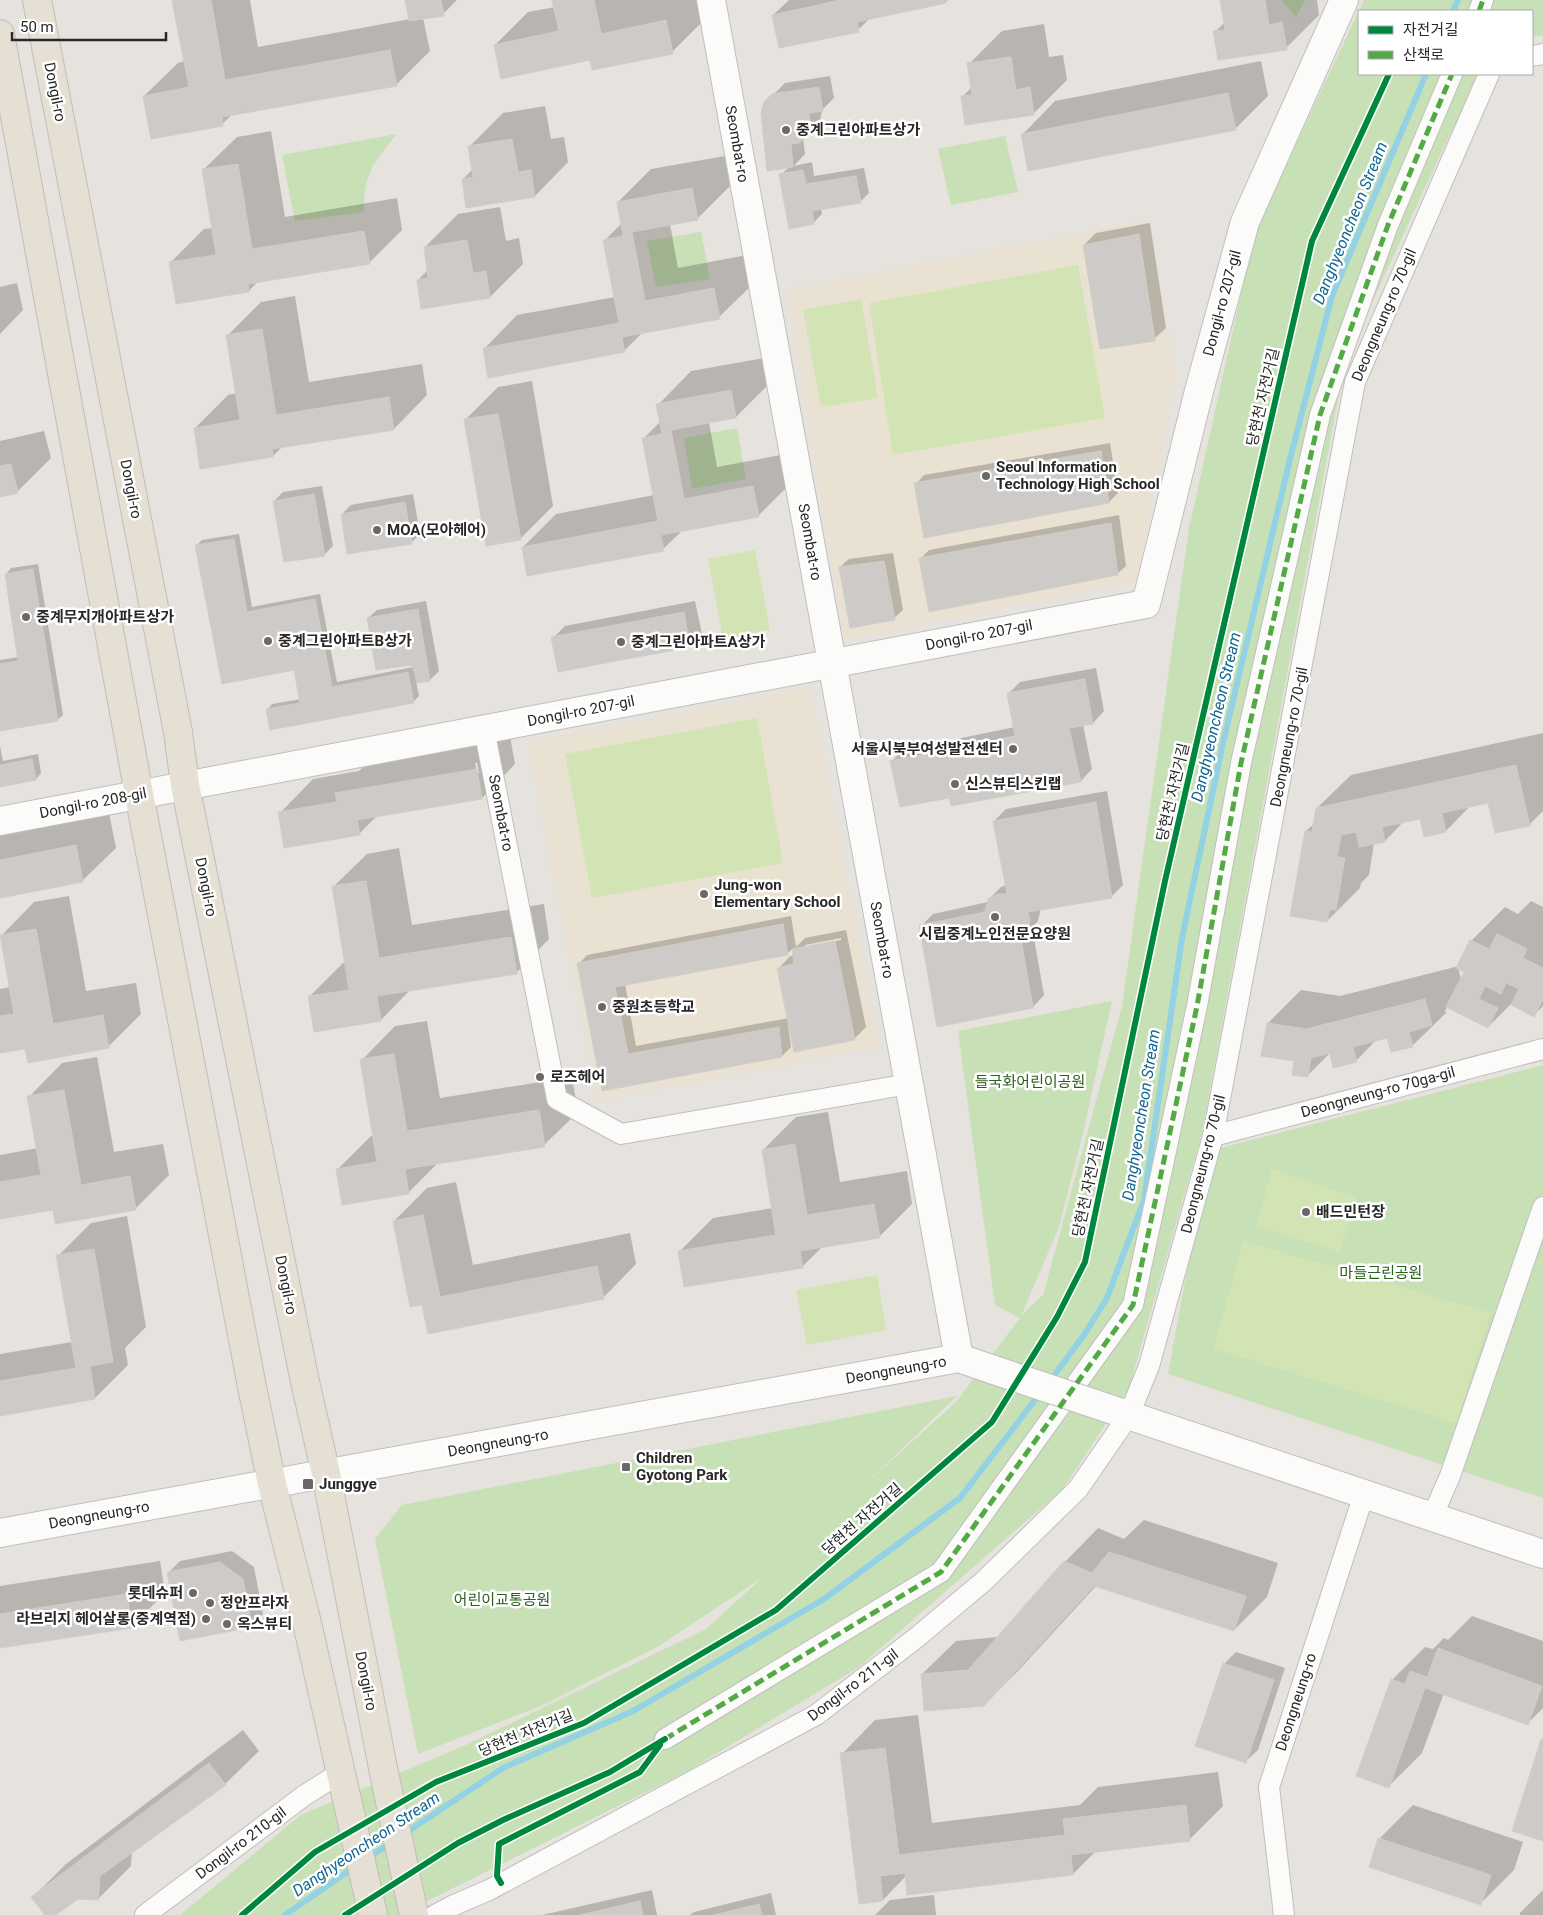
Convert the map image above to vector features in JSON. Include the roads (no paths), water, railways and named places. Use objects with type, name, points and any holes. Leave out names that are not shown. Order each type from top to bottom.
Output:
[{"type":"main road","name":"Dongil-ro","points":[[37,0],[178,732],[185,785],[304,1377],[326,1474],[411,1904]]},
{"type":"main road","name":"Seombat-ro","points":[[710,0],[959,1358]]},
{"type":"main road","name":"Dongil-ro 207-gil","points":[[185,785],[1146,604],[1199,391],[1244,222],[1344,0]]},
{"type":"main road","points":[[0,34],[139,794],[272,1484],[307,1624],[372,1915]]},
{"type":"main road","name":"Dongil-ro 208-gil","points":[[0,821],[185,785]]},
{"type":"main road","name":"Deongneung-ro","points":[[0,1533],[959,1358],[1117,1411]]},
{"type":"main road","points":[[1117,1411],[1543,1554]]},
{"type":"street","points":[[665,1739],[941,1572],[1133,1305],[1197,1006],[1241,762],[1320,415],[1388,225],[1452,75]]},
{"type":"street","name":"Deongneung-ro 70-gil","points":[[1117,1411],[1149,1366],[1214,1136],[1354,382],[1489,75]]},
{"type":"street","name":"Seombat-ro","points":[[484,729],[557,1099],[621,1134],[909,1084]]},
{"type":"street","name":"Deongneung-ro 70ga-gil","points":[[1214,1136],[1543,1049]]},
{"type":"street","points":[[1432,1517],[1450,1476],[1543,1207]]},
{"type":"street","name":"Dongil-ro 211-gil","points":[[435,1915],[489,1890],[816,1715],[916,1638],[984,1581],[1078,1489],[1117,1411]]},
{"type":"street","name":"Deongneung-ro","points":[[1284,1915],[1268,1787],[1364,1494]]},
{"type":"street","name":"Dongil-ro 210-gil","points":[[145,1915],[305,1795],[341,1782]]},
{"type":"waterway","name":"Danghyeoncheon Stream","points":[[1453,10],[1458,0]]},
{"type":"waterway","name":"Danghyeoncheon Stream","points":[[1050,1381],[1084,1335],[1107,1298],[1144,1200],[1182,938],[1223,743],[1290,459],[1332,296],[1426,75]]},
{"type":"waterway","name":"Danghyeoncheon Stream","points":[[404,1834],[503,1768],[633,1711],[824,1599],[960,1498],[1041,1392]]},
{"type":"waterway","name":"Danghyeoncheon Stream","points":[[366,1859],[391,1843]]},
{"type":"waterway","name":"Danghyeoncheon Stream","points":[[285,1915],[356,1866]]},
{"type":"place","name":"중계그린아파트상가","points":[[786,130]]},
{"type":"place","name":"Seoul Information Technology High School","points":[[986,476]]},
{"type":"place","name":"MOA(모아헤어)","points":[[377,530]]},
{"type":"place","name":"중계무지개아파트상가","points":[[26,617]]},
{"type":"place","name":"중계그린아파트B상가","points":[[268,641]]},
{"type":"place","name":"중계그린아파트A상가","points":[[621,642]]},
{"type":"place","name":"서울시북부여성발전센터","points":[[1013,749]]},
{"type":"place","name":"신스뷰티스킨랩","points":[[955,784]]},
{"type":"place","name":"Jung-won Elementary School","points":[[704,894]]},
{"type":"place","name":"시립중계노인전문요양원","points":[[995,917]]},
{"type":"place","name":"중원초등학교","points":[[602,1007]]},
{"type":"place","name":"로즈헤어","points":[[540,1077]]},
{"type":"place","name":"배드민턴장","points":[[1306,1212]]},
{"type":"place","name":"Children Gyotong Park","points":[[626,1467]]},
{"type":"place","name":"Junggye","points":[[308,1484]]},
{"type":"place","name":"롯데슈퍼","points":[[193,1593]]},
{"type":"place","name":"정안프라자","points":[[210,1603]]},
{"type":"place","name":"라브리지 헤어살롱(중계역점)","points":[[206,1619]]},
{"type":"place","name":"옥스뷰티","points":[[227,1624]]},
{"type":"park label","name":"들국화어린이공원","points":[[1030,1082]]},
{"type":"park label","name":"마들근린공원","points":[[1381,1273]]},
{"type":"park label","name":"어린이교통공원","points":[[502,1600]]}]
